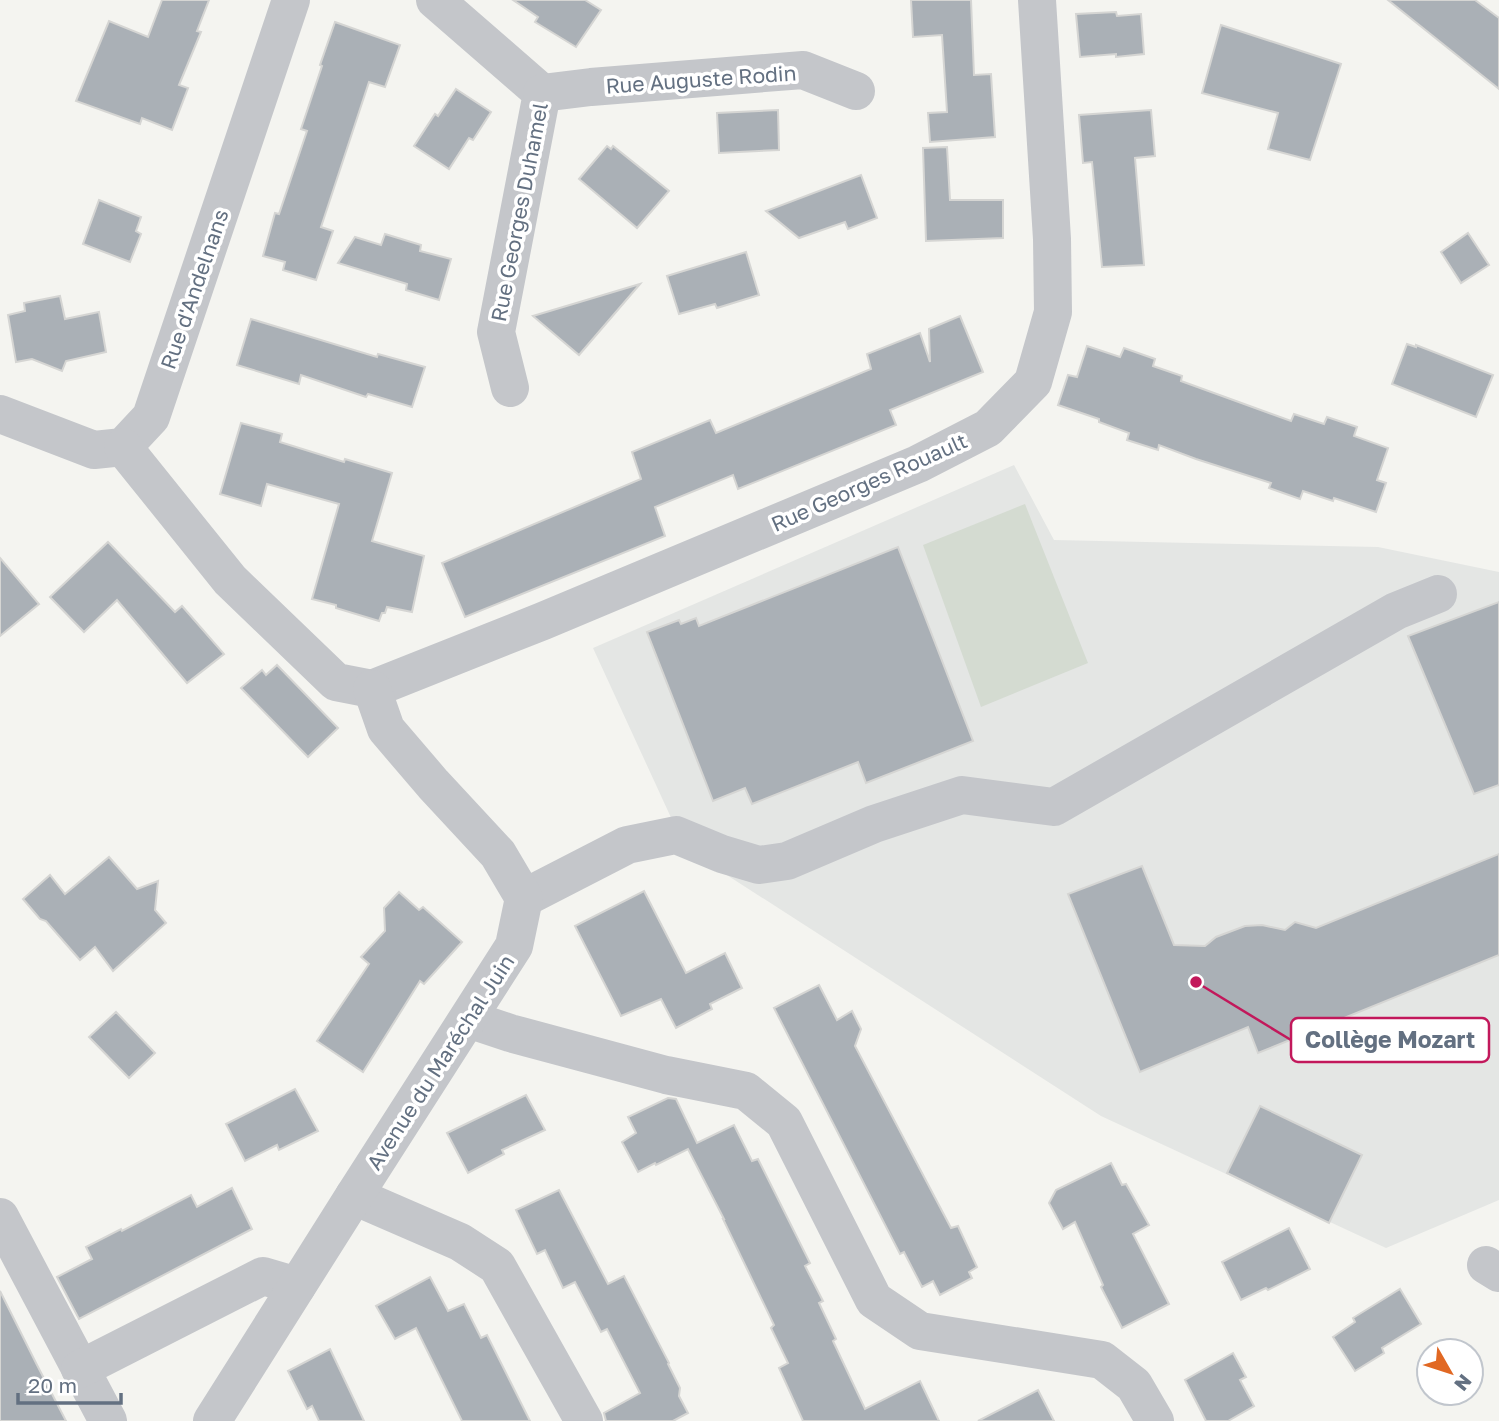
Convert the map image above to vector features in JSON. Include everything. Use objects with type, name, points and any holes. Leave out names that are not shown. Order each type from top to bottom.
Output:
[{"type":"street","name":"Rue d'Andelnans","points":[[122,447],[151,416],[291,0]]},
{"type":"street","name":"Rue Georges Duhamel","points":[[435,0],[542,93],[495,332],[510,388]]},
{"type":"street","name":"Rue Georges Rouault","points":[[372,689],[543,621],[918,464],[988,428],[1033,382],[1053,312],[1052,239],[1037,0]]},
{"type":"street","name":"Rue Auguste Rodin","points":[[542,93],[803,70],[856,91]]},
{"type":"street","points":[[0,414],[94,450],[122,447],[230,580],[337,682],[372,689],[386,729],[498,854],[524,898],[627,845],[676,835],[722,854],[759,865],[787,861],[874,824],[962,795],[1054,807],[1396,611],[1438,594]]},
{"type":"street","name":"Avenue du Maréchal Juin","points":[[212,1421],[514,946],[524,898]]},
{"type":"street","points":[[468,1019],[666,1075],[746,1091],[784,1122],[874,1300],[920,1331],[1102,1360],[1134,1385],[1155,1421]]},
{"type":"street","points":[[354,1196],[460,1242],[497,1266],[584,1421]]},
{"type":"street","points":[[0,1217],[108,1421]]},
{"type":"street","points":[[80,1369],[263,1276],[297,1286]]},
{"type":"shaded area","points":[[1014,465],[1054,540],[1378,547],[1499,572],[1499,1200],[1386,1248],[1101,1116],[685,848],[593,648]]},
{"type":"shaded area","points":[[1025,504],[1088,663],[981,707],[923,545]]},
{"type":"building","points":[[162,0],[209,0],[197,31],[201,32],[179,85],[188,88],[172,130],[142,118],[140,124],[76,101],[109,21],[148,37]]},
{"type":"building","points":[[513,0],[585,0],[601,10],[576,47],[535,22],[538,17]]},
{"type":"building","points":[[911,0],[971,0],[974,75],[991,74],[995,137],[930,142],[928,113],[947,112],[942,35],[913,37]]},
{"type":"building","points":[[1388,0],[1475,0],[1499,18],[1499,89]]},
{"type":"building","points":[[1116,12],[1117,16],[1141,14],[1144,54],[1080,57],[1076,14]]},
{"type":"building","points":[[335,22],[400,45],[385,87],[369,82],[321,227],[333,231],[316,280],[283,270],[285,262],[263,256],[275,213],[279,214],[307,131],[301,129]]},
{"type":"building","points":[[1221,25],[1341,64],[1310,160],[1268,149],[1278,113],[1202,93]]},
{"type":"building","points":[[456,89],[491,112],[473,140],[469,138],[449,169],[414,146]]},
{"type":"building","points":[[778,110],[779,150],[719,153],[717,113]]},
{"type":"building","points":[[1151,110],[1155,156],[1135,158],[1144,265],[1102,267],[1092,162],[1083,163],[1079,115]]},
{"type":"building","points":[[607,146],[611,149],[613,146],[669,191],[637,228],[579,179]]},
{"type":"building","points":[[947,147],[950,200],[1003,200],[1003,238],[926,241],[923,148]]},
{"type":"building","points":[[861,175],[877,218],[848,229],[845,222],[799,238],[766,211]]},
{"type":"building","points":[[99,200],[141,217],[136,231],[141,234],[130,262],[83,244]]},
{"type":"building","points":[[1468,233],[1489,265],[1461,283],[1441,252]]},
{"type":"building","points":[[385,234],[421,245],[420,251],[451,259],[439,300],[406,290],[407,284],[338,263],[355,237],[381,245]]},
{"type":"building","points":[[746,252],[759,295],[717,308],[715,304],[679,314],[667,276]]},
{"type":"building","points":[[640,284],[579,355],[533,316]]},
{"type":"building","points":[[60,296],[65,319],[99,312],[106,352],[66,361],[62,371],[32,359],[16,362],[8,315],[25,311],[24,303]]},
{"type":"building","points":[[960,316],[983,372],[890,410],[896,425],[738,489],[733,475],[655,507],[665,536],[465,617],[442,563],[641,479],[632,452],[710,420],[716,433],[871,369],[867,354],[920,333],[930,362],[929,329]]},
{"type":"building","points":[[251,319],[377,357],[378,354],[425,367],[412,407],[368,394],[366,397],[301,375],[299,384],[237,365]]},
{"type":"building","points":[[1407,344],[1416,345],[1493,375],[1476,417],[1392,384]]},
{"type":"building","points":[[1087,346],[1120,357],[1124,348],[1155,359],[1153,366],[1182,376],[1181,381],[1291,421],[1294,414],[1324,424],[1327,417],[1357,427],[1354,436],[1388,448],[1377,480],[1386,483],[1376,512],[1303,491],[1300,499],[1269,488],[1271,483],[1159,445],[1158,450],[1127,440],[1129,433],[1058,405],[1068,375],[1077,377]]},
{"type":"building","points":[[241,423],[282,434],[280,442],[344,462],[345,459],[392,473],[372,541],[424,556],[412,612],[387,607],[379,621],[312,599],[339,504],[267,484],[261,506],[220,494]]},
{"type":"building","points":[[108,542],[175,612],[182,606],[224,654],[187,683],[117,600],[84,632],[50,597]]},
{"type":"building","points":[[898,547],[973,741],[866,783],[858,762],[752,804],[745,788],[713,801],[647,632],[679,620],[681,624],[696,618],[699,626]]},
{"type":"building","points":[[0,558],[39,604],[0,636]]},
{"type":"building","points":[[1499,602],[1499,785],[1474,794],[1408,636]]},
{"type":"building","points":[[277,665],[338,728],[308,757],[241,688],[262,670],[266,675]]},
{"type":"building","points":[[1499,854],[1499,955],[1258,1053],[1248,1027],[1140,1072],[1068,894],[1142,866],[1174,945],[1205,946],[1216,937],[1245,926],[1262,925],[1285,930],[1295,922],[1316,928]]},
{"type":"building","points":[[109,857],[137,889],[158,881],[155,910],[166,923],[113,971],[95,947],[80,960],[23,899],[50,875],[65,894]]},
{"type":"building","points":[[644,891],[686,973],[725,953],[742,988],[710,1004],[712,1009],[676,1028],[661,999],[621,1016],[575,926]]},
{"type":"building","points":[[399,892],[419,910],[423,907],[462,942],[424,984],[420,981],[363,1072],[317,1041],[369,964],[361,957],[385,931],[384,908]]},
{"type":"building","points":[[819,985],[837,1020],[852,1011],[861,1029],[855,1046],[951,1228],[958,1226],[977,1267],[969,1272],[972,1278],[940,1295],[933,1281],[922,1287],[904,1252],[900,1254],[774,1008]]},
{"type":"building","points":[[116,1012],[155,1053],[129,1078],[89,1037]]},
{"type":"building","points":[[295,1089],[318,1131],[279,1150],[277,1145],[245,1161],[226,1124]]},
{"type":"building","points":[[526,1095],[545,1130],[502,1150],[504,1154],[468,1173],[447,1133]]},
{"type":"building","points":[[668,1098],[676,1099],[697,1143],[734,1125],[752,1161],[758,1159],[810,1263],[805,1266],[823,1301],[819,1303],[836,1339],[833,1341],[865,1409],[920,1381],[939,1421],[803,1421],[779,1368],[788,1363],[771,1328],[774,1325],[688,1149],[638,1172],[622,1142],[636,1133],[628,1117]]},
{"type":"building","points":[[1260,1106],[1362,1155],[1329,1223],[1227,1173]]},
{"type":"building","points":[[1111,1163],[1122,1185],[1126,1184],[1149,1225],[1133,1234],[1169,1304],[1122,1328],[1101,1287],[1103,1285],[1075,1222],[1063,1229],[1049,1203],[1056,1190]]},
{"type":"building","points":[[232,1188],[252,1229],[79,1319],[57,1277],[92,1259],[86,1247],[191,1195],[197,1207]]},
{"type":"building","points":[[559,1190],[608,1284],[624,1276],[669,1363],[680,1388],[679,1396],[688,1413],[673,1421],[606,1421],[604,1413],[640,1393],[607,1329],[601,1332],[575,1282],[563,1288],[545,1250],[537,1254],[516,1210]]},
{"type":"building","points":[[1289,1228],[1310,1269],[1241,1300],[1222,1262]]},
{"type":"building","points":[[430,1277],[448,1311],[464,1304],[481,1338],[487,1335],[530,1421],[462,1421],[416,1328],[395,1339],[376,1306]]},
{"type":"building","points":[[1400,1289],[1421,1324],[1382,1348],[1384,1353],[1355,1371],[1333,1337],[1355,1322],[1353,1318]]},
{"type":"building","points":[[0,1291],[37,1365],[66,1421],[0,1421]]},
{"type":"building","points":[[330,1349],[364,1421],[319,1421],[312,1406],[307,1409],[288,1371]]},
{"type":"building","points":[[1233,1353],[1246,1377],[1240,1380],[1254,1406],[1228,1421],[1206,1421],[1185,1380]]},
{"type":"building","points":[[1038,1390],[1054,1421],[978,1421]]},
{"type":"place","name":"Collège Mozart","points":[[1196,982]]}]
